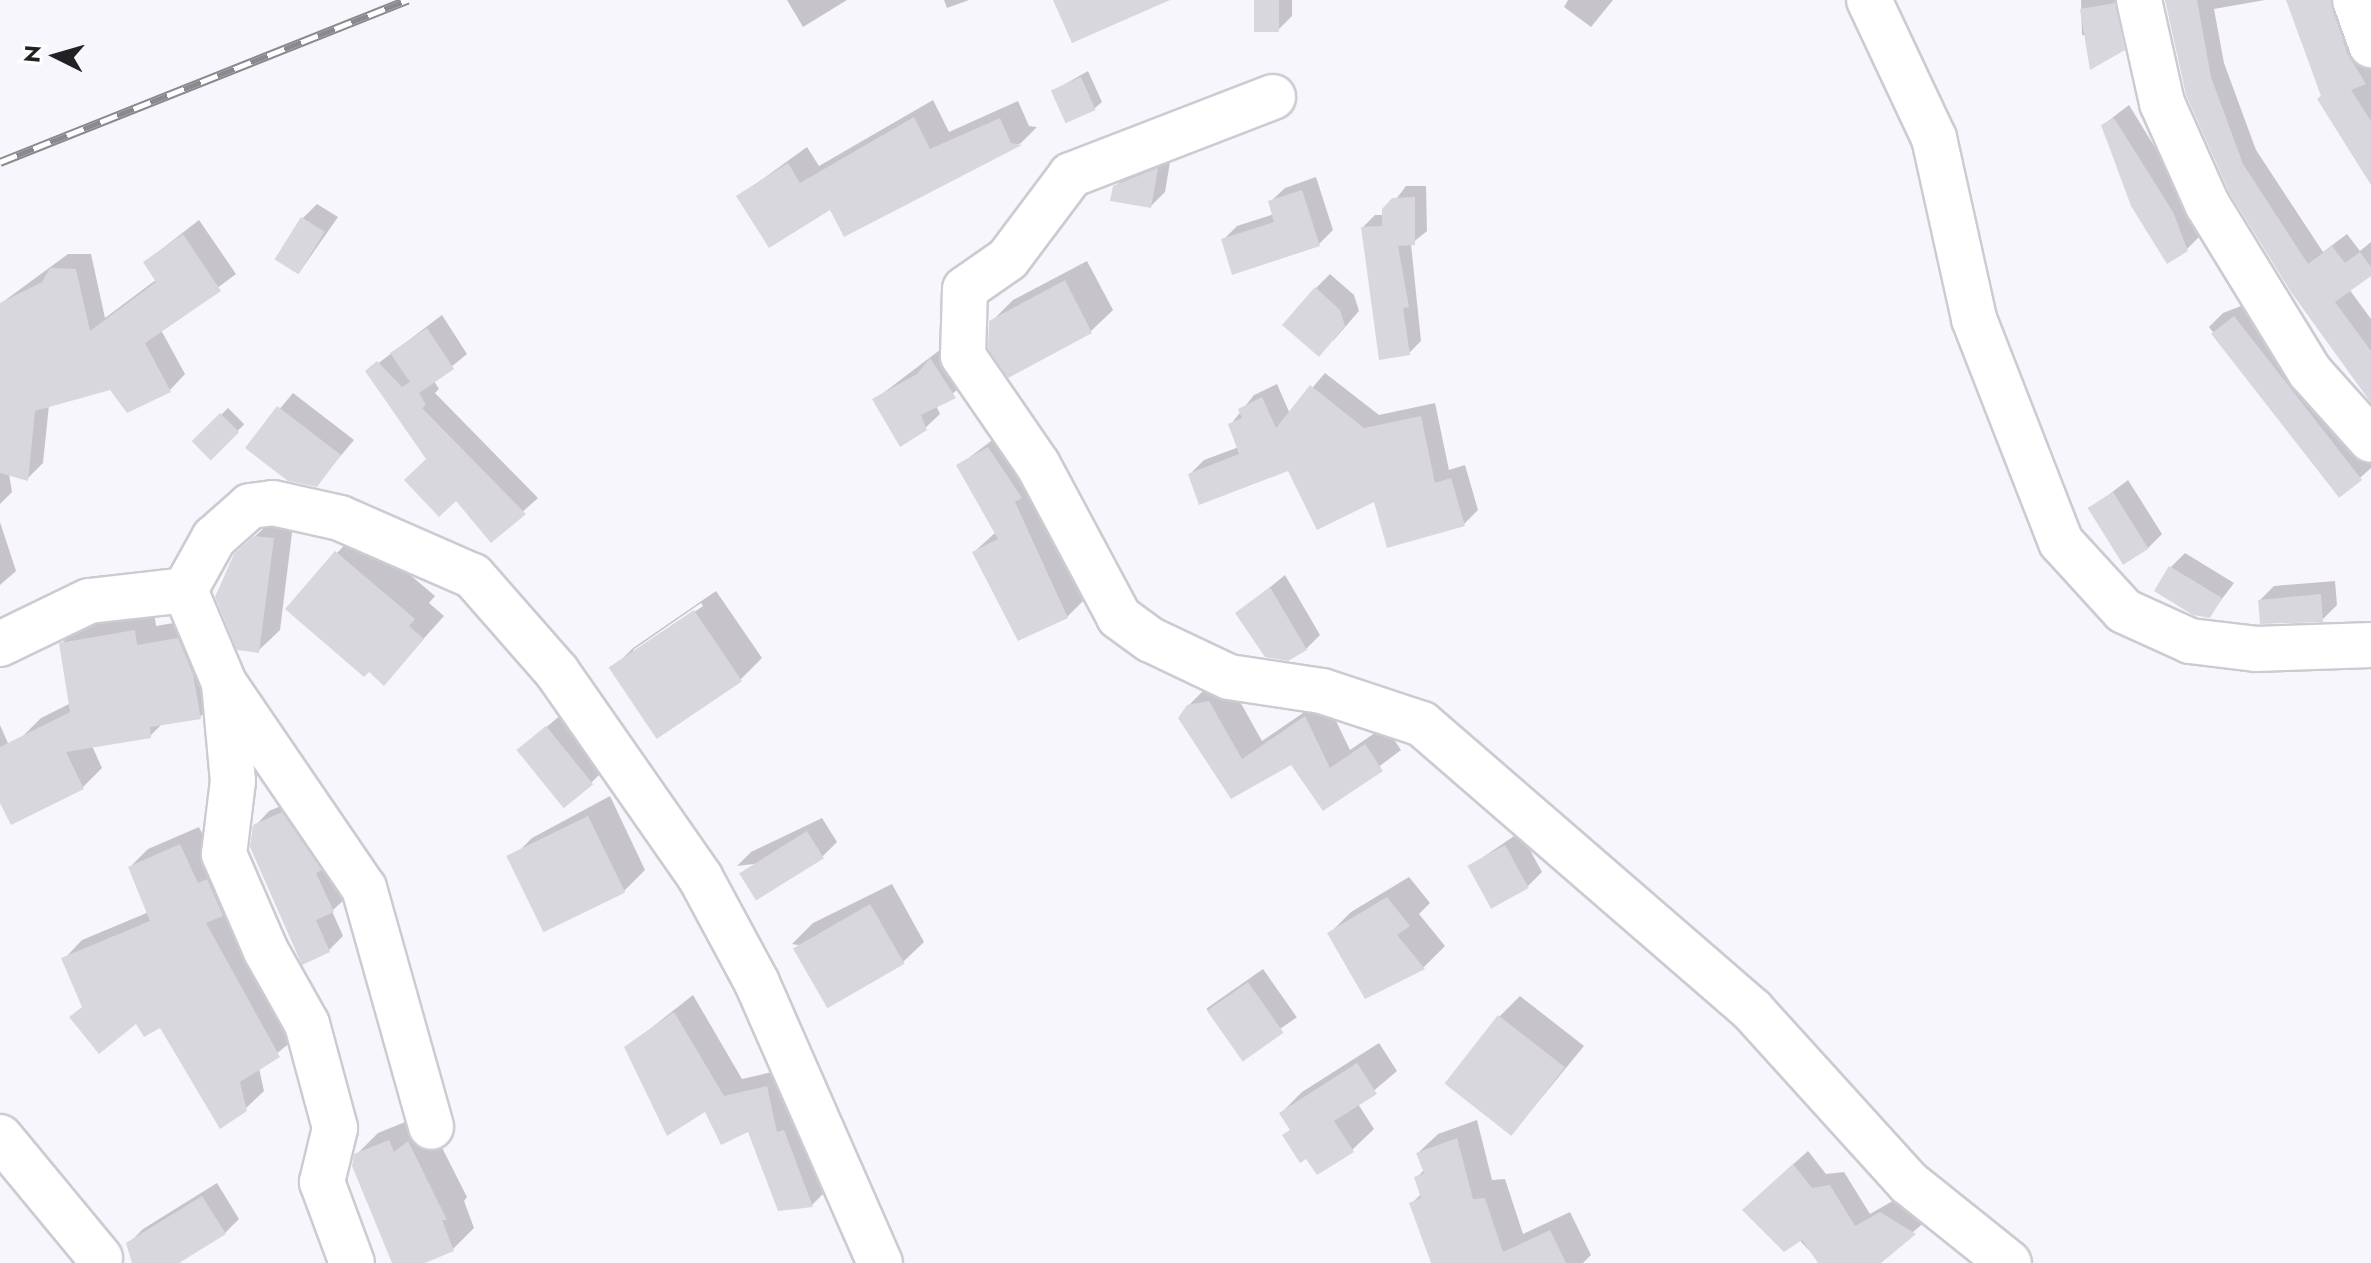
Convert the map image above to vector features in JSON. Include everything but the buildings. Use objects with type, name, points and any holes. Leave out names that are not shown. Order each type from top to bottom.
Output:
[{"type":"street","points":[[1869,0],[1934,138],[1974,319],[2061,542],[2124,611],[2190,641],[2256,649],[2371,645]]},
{"type":"street","points":[[2139,0],[2162,103],[2207,204],[2310,372],[2371,440]]},
{"type":"street","points":[[2355,0],[2371,45]]},
{"type":"street","points":[[1273,97],[1071,175],[1046,202],[1008,259],[965,289],[963,356],[1038,465],[1119,617],[1151,640],[1229,677],[1322,691],[1422,724],[1752,1010],[1909,1183],[2009,1263]]},
{"type":"street","points":[[185,590],[214,538],[250,506],[273,503],[340,518],[473,576],[557,672],[700,877],[757,983],[880,1263]]},
{"type":"street","points":[[0,644],[89,601],[185,590]]},
{"type":"street","points":[[185,590],[224,683],[364,888],[431,1127]]},
{"type":"street","points":[[224,683],[233,781],[224,854],[266,951],[307,1024],[335,1128],[322,1182],[352,1263]]},
{"type":"street","points":[[0,1137],[100,1258]]},
{"type":"railway","points":[[0,162],[408,0]]}]
